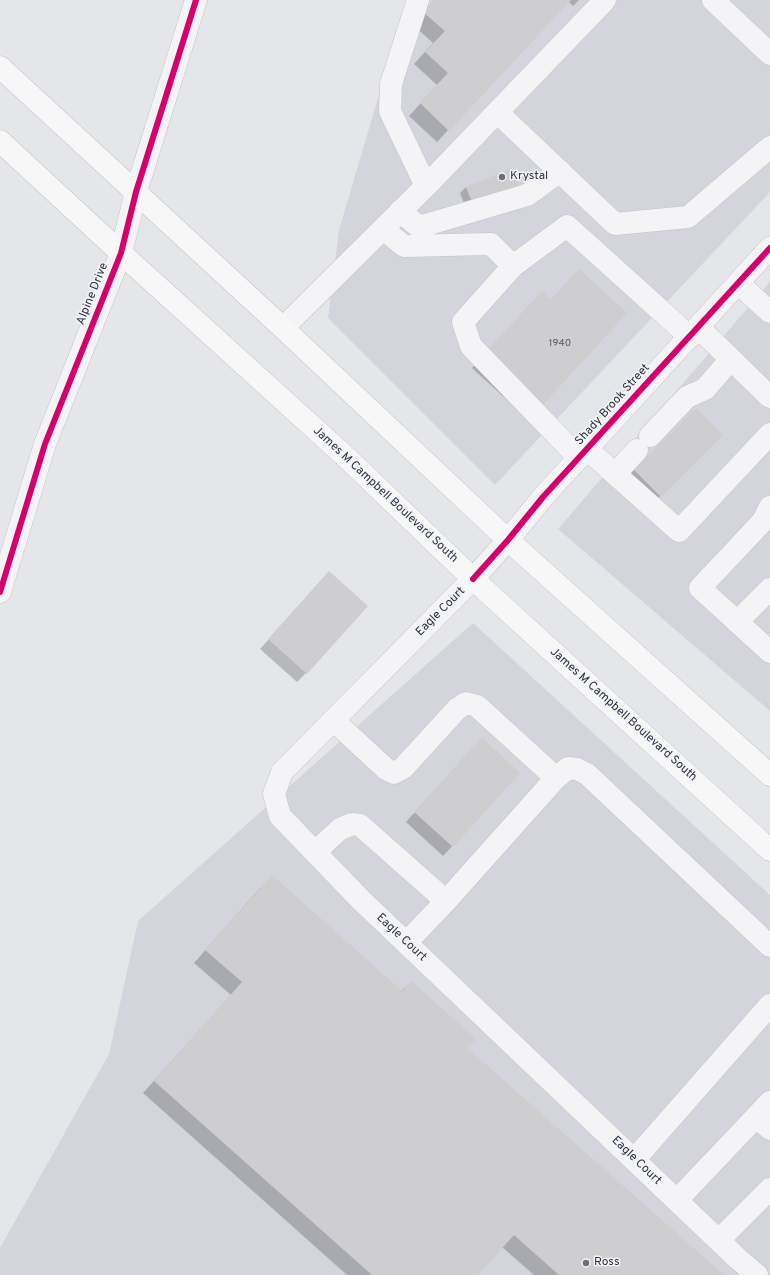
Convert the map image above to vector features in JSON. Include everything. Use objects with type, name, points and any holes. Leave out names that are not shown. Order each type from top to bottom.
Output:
[{"type":"main road","points":[[0,66],[283,328],[508,540],[770,775]]},
{"type":"main road","name":"James M Campbell Boulevard South","points":[[0,141],[121,254],[347,458],[473,579],[770,850]]},
{"type":"street","name":"Alpine Drive","points":[[0,592],[45,444],[121,254],[136,192],[196,0]]},
{"type":"street","points":[[418,0],[391,84],[390,110],[426,186]]},
{"type":"street","points":[[283,328],[426,186],[604,0]]},
{"type":"street","points":[[713,0],[770,54]]},
{"type":"street","points":[[497,112],[615,224],[688,217],[770,147]]},
{"type":"street","points":[[400,211],[419,226],[527,195],[560,172]]},
{"type":"street","points":[[770,397],[731,359],[694,332],[567,226],[513,266],[463,322],[471,346],[583,454],[615,474],[679,531],[770,434]]},
{"type":"street","points":[[383,229],[404,246],[492,244],[513,266]]},
{"type":"street","name":"Shady Brook Street","points":[[473,579],[508,540],[543,497],[770,248]]},
{"type":"street","points":[[738,284],[770,312]]},
{"type":"street","points":[[615,474],[687,397],[705,390],[731,359]]},
{"type":"street","points":[[770,507],[763,521],[700,588],[770,652]]},
{"type":"street","name":"Eagle Court","points":[[473,579],[282,772],[274,794],[280,816],[361,900],[757,1275]]},
{"type":"street","points":[[737,622],[770,589]]},
{"type":"street","points":[[333,720],[386,769],[394,772],[403,768],[457,709],[466,703],[477,706],[556,778]]},
{"type":"street","points":[[406,943],[446,901],[556,778],[568,768],[576,769],[587,774],[770,946]]},
{"type":"street","points":[[315,852],[340,829],[352,824],[360,826],[446,901]]},
{"type":"street","points":[[634,1160],[770,1005]]},
{"type":"street","points":[[677,1200],[765,1116]]},
{"type":"street","points":[[719,1240],[770,1189]]},
{"type":"street","points":[[757,1275],[770,1262]]},
{"type":"shaded area","points":[[407,0],[770,0],[770,192],[495,485],[328,318],[339,230]]},
{"type":"shaded area","points":[[770,282],[770,711],[558,529]]},
{"type":"shaded area","points":[[473,623],[770,895],[770,1275],[0,1275],[0,1248],[109,1054],[138,921]]},
{"type":"building","points":[[434,0],[571,0],[449,131],[420,103],[448,73],[425,52],[445,31],[423,12]]},
{"type":"building","name":"Krystal","points":[[512,168],[520,187],[473,205],[466,187]]},
{"type":"building","points":[[579,269],[627,313],[541,407],[483,355],[542,291],[551,299]]},
{"type":"building","points":[[696,408],[723,435],[661,497],[634,470]]},
{"type":"building","points":[[329,571],[368,606],[307,674],[268,639]]},
{"type":"building","points":[[482,738],[520,773],[453,847],[414,812]]},
{"type":"building","points":[[272,875],[402,991],[411,981],[476,1039],[467,1048],[724,1275],[559,1275],[514,1235],[478,1275],[372,1275],[154,1081],[242,982],[205,950]]},
{"type":"cycle path","points":[[0,592],[45,444],[121,253],[136,192],[196,0]]},
{"type":"cycle path","points":[[473,579],[508,540],[543,497],[770,248]]},
{"type":"place","name":"Krystal","points":[[502,177]]},
{"type":"place","name":"Ross","points":[[586,1263]]}]
